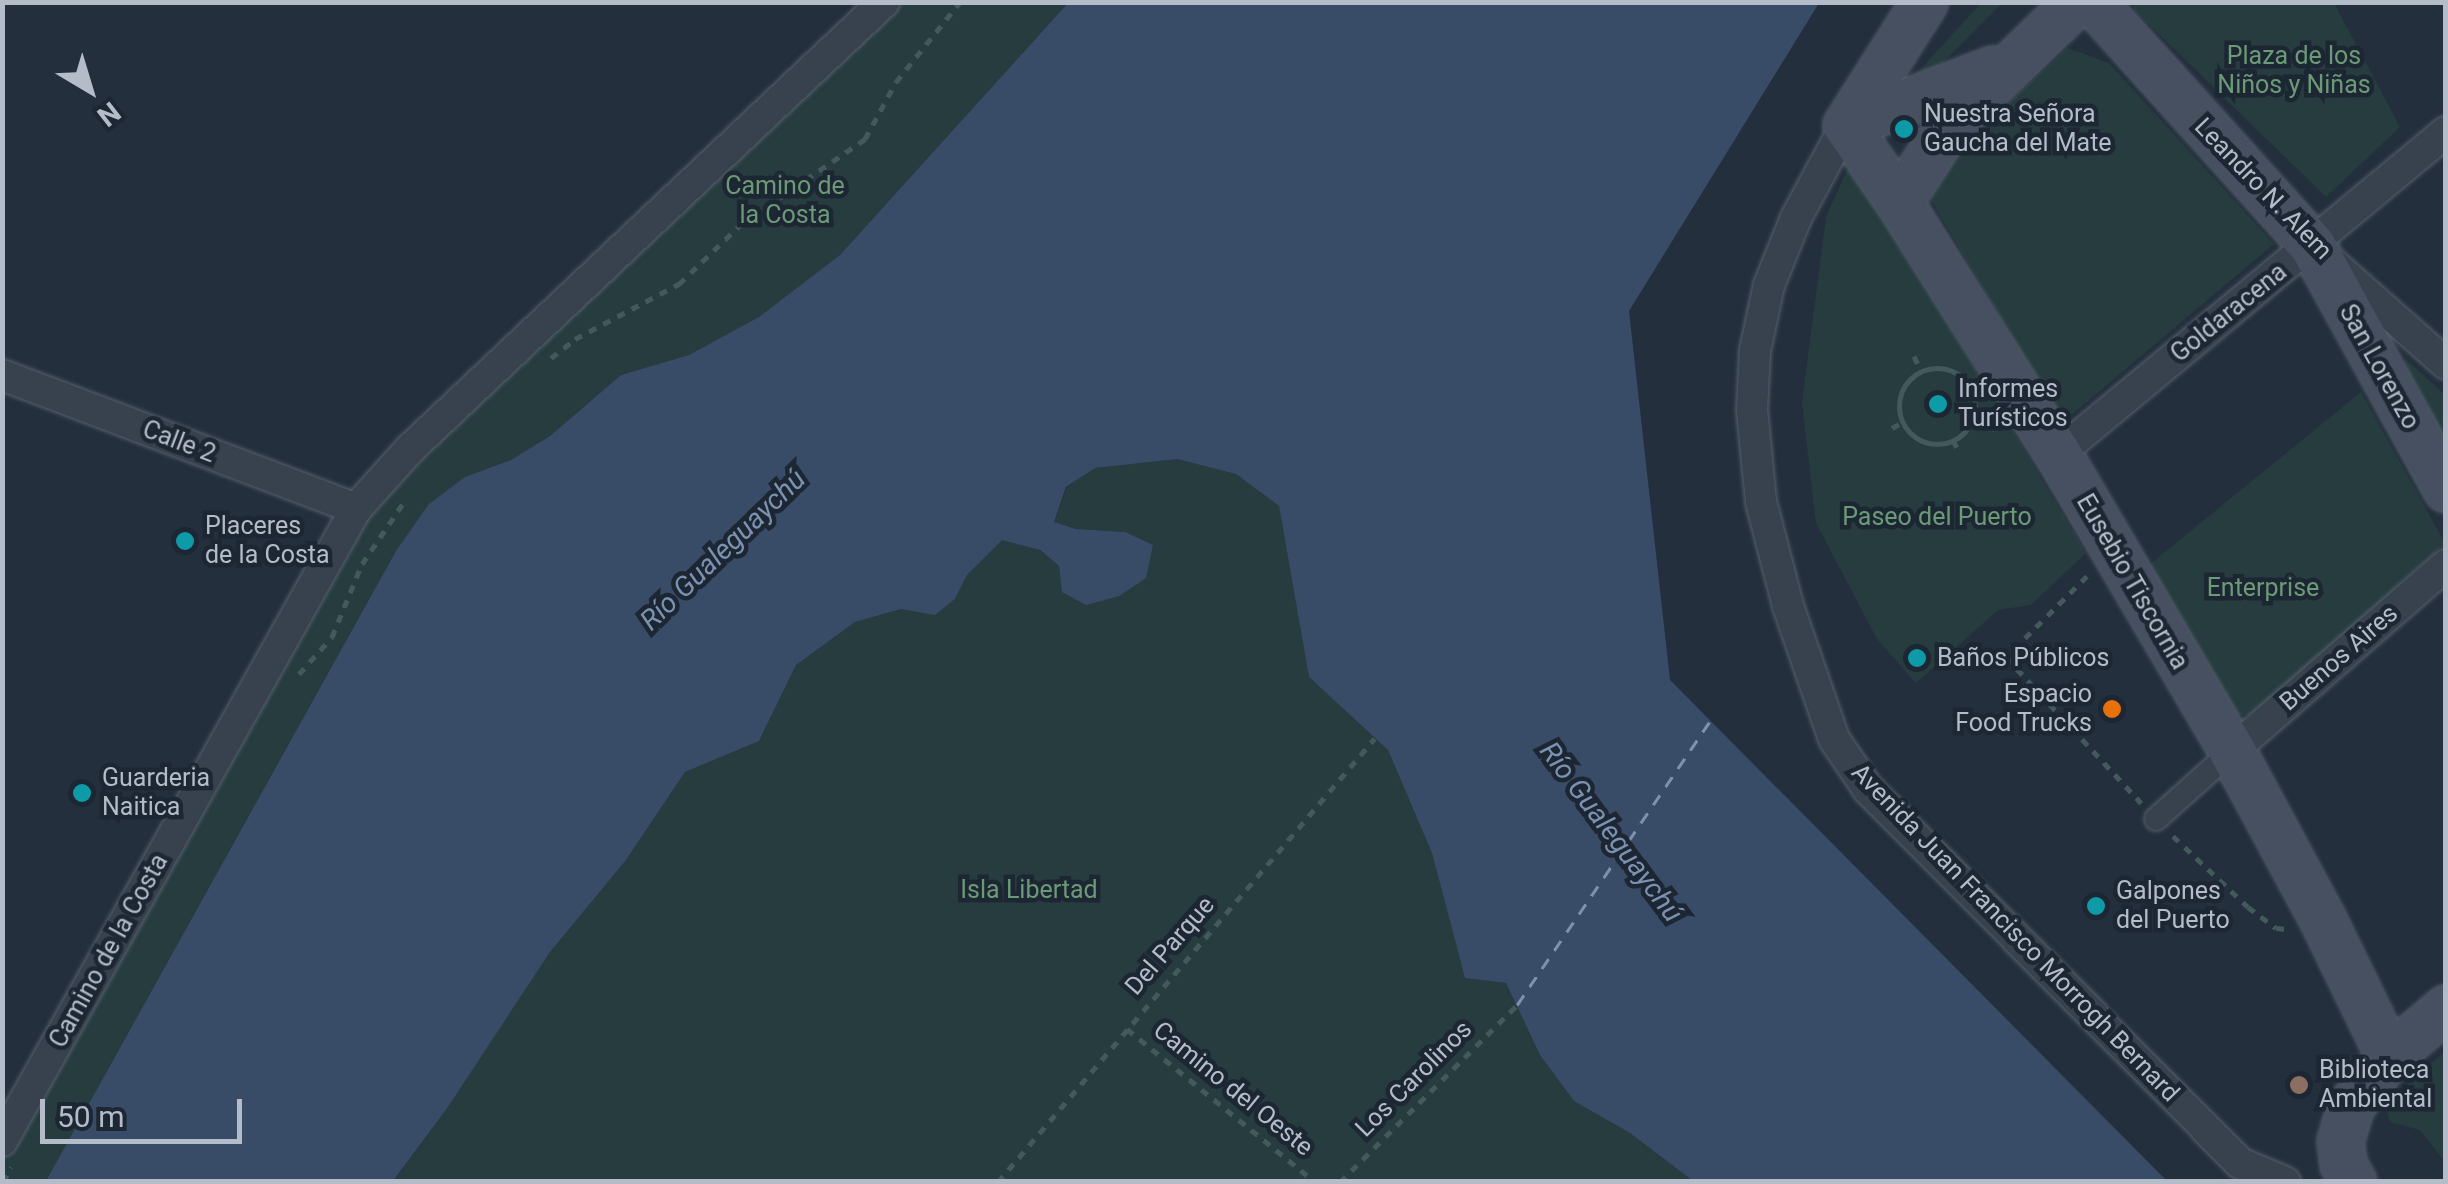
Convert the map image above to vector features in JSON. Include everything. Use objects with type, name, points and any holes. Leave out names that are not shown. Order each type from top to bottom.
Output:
[{"type":"main road","points":[[1846,125],[1924,2]]},
{"type":"main road","points":[[1900,202],[1930,148],[2013,60],[2076,2]]},
{"type":"main road","name":"Leandro N. Alem","points":[[2093,2],[2312,245]]},
{"type":"main road","points":[[1846,125],[2013,60]]},
{"type":"main road","name":"Eusebio Tiscornia","points":[[1846,125],[1900,202],[2058,454],[2113,554],[2232,751],[2322,918],[2389,1056]]},
{"type":"main road","name":"San Lorenzo","points":[[2312,245],[2446,489]]},
{"type":"main road","points":[[2353,1182],[2343,1164],[2340,1142],[2351,1105],[2389,1056],[2446,1008]]},
{"type":"street","name":"Camino de la Costa","points":[[7,1153],[356,510],[410,449],[884,2]]},
{"type":"street","name":"Avenida Juan Francisco Morrogh Bernard","points":[[1846,125],[1796,218],[1770,286],[1754,350],[1752,410],[1766,519],[1788,606],[1834,739],[1868,789],[2240,1163],[2285,1182]]},
{"type":"street","name":"Goldaracena","points":[[2058,454],[2446,132]]},
{"type":"street","name":"Leandro N. Alem","points":[[2312,245],[2446,364]]},
{"type":"street","name":"Calle 2","points":[[2,374],[356,510]]},
{"type":"street","name":"Buenos Aires","points":[[2232,751],[2446,565]]},
{"type":"street","points":[[2156,819],[2232,751]]},
{"type":"path","points":[[546,362],[574,339],[679,284],[740,225],[865,138],[896,82],[960,2]]},
{"type":"path","points":[[1914,356],[1921,372]]},
{"type":"path","points":[[1950,370],[1969,384],[1974,395],[1972,418],[1953,440],[1935,444],[1922,440],[1903,422],[1900,398],[1905,386],[1921,372],[1950,370]]},
{"type":"path","points":[[1892,428],[1903,422]]},
{"type":"path","points":[[1953,440],[1959,452]]},
{"type":"path","points":[[297,676],[332,637],[362,564],[406,499]]},
{"type":"path","points":[[2113,554],[2006,657],[2156,819],[2276,928],[2291,929],[2322,918]]},
{"type":"path","name":"Del Parque","points":[[998,1182],[1375,738]]},
{"type":"path","name":"Los Carolinos","points":[[1340,1182],[1516,1005]]},
{"type":"path","name":"Camino del Oeste","points":[[1126,1028],[1315,1182]]},
{"type":"path","points":[[3,1182],[7,1153]]},
{"type":"green space","name":"Camino de la Costa","points":[[884,3],[1068,3],[840,255],[760,317],[689,355],[621,375],[550,436],[511,460],[465,477],[396,551],[46,1181],[3,1182],[3,1141],[356,509]]},
{"type":"green space","points":[[1981,3],[2002,3],[1926,80],[1898,94]]},
{"type":"green space","name":"Plaza de los Niños y Niñas","points":[[2133,3],[2334,3],[2400,127],[2326,197],[2134,10]]},
{"type":"green space","points":[[2067,48],[2109,63],[2274,244],[2062,423],[1930,198],[1953,155]]},
{"type":"green space","name":"Paseo del Puerto","points":[[1851,161],[2086,553],[2031,605],[1998,610],[1916,683],[1877,639],[1816,523],[1802,403],[1826,217]]},
{"type":"green space","points":[[2406,359],[2445,395],[2445,446],[2401,367]]},
{"type":"green space","name":"Enterprise","points":[[2361,392],[2445,543],[2256,714],[2225,716],[2144,569]]},
{"type":"green space","name":"Isla Libertad","points":[[1177,459],[1236,474],[1279,506],[1309,677],[1388,750],[1432,853],[1465,978],[1506,983],[1540,1055],[1574,1101],[1630,1133],[1693,1181],[393,1182],[448,1107],[550,952],[626,860],[685,772],[759,741],[796,665],[855,622],[901,609],[935,614],[955,599],[967,575],[1002,539],[1039,550],[1059,566],[1125,532],[1076,529],[1054,522],[1067,487],[1094,468]]},
{"type":"green space","points":[[2445,1051],[2445,1162],[2420,1130],[2390,1122],[2387,1112],[2395,1096]]},
{"type":"water","name":"Río Gualeguaychú","points":[[1068,3],[1819,3],[1629,311],[1670,680],[2167,1181],[1693,1181],[1630,1133],[1574,1101],[1540,1055],[1506,983],[1465,978],[1432,853],[1388,750],[1309,677],[1279,506],[1236,474],[1177,459],[1095,468],[1066,487],[1054,522],[1076,529],[1125,532],[1153,545],[1146,578],[1119,596],[1086,605],[1062,592],[1059,566],[1040,550],[1002,540],[967,575],[955,599],[935,615],[901,609],[855,622],[796,665],[759,741],[685,772],[626,860],[550,952],[448,1107],[393,1181],[46,1181],[396,551],[429,504],[465,477],[511,460],[550,436],[621,375],[689,355],[759,317],[840,255]]},
{"type":"ferry route","points":[[1517,1005],[1710,721]]},
{"type":"place","name":"Nuestra Señora Gaucha del Mate","points":[[1904,129]]},
{"type":"place","name":"Informes Turísticos","points":[[1938,404]]},
{"type":"place","name":"Placeres de la Costa","points":[[185,541]]},
{"type":"place","name":"Baños Públicos","points":[[1917,658]]},
{"type":"place","name":"Espacio Food Trucks","points":[[2112,709]]},
{"type":"place","name":"Guarderia Naitica","points":[[82,793]]},
{"type":"place","name":"Galpones del Puerto","points":[[2096,906]]},
{"type":"place","name":"Biblioteca Ambiental","points":[[2299,1085]]}]
